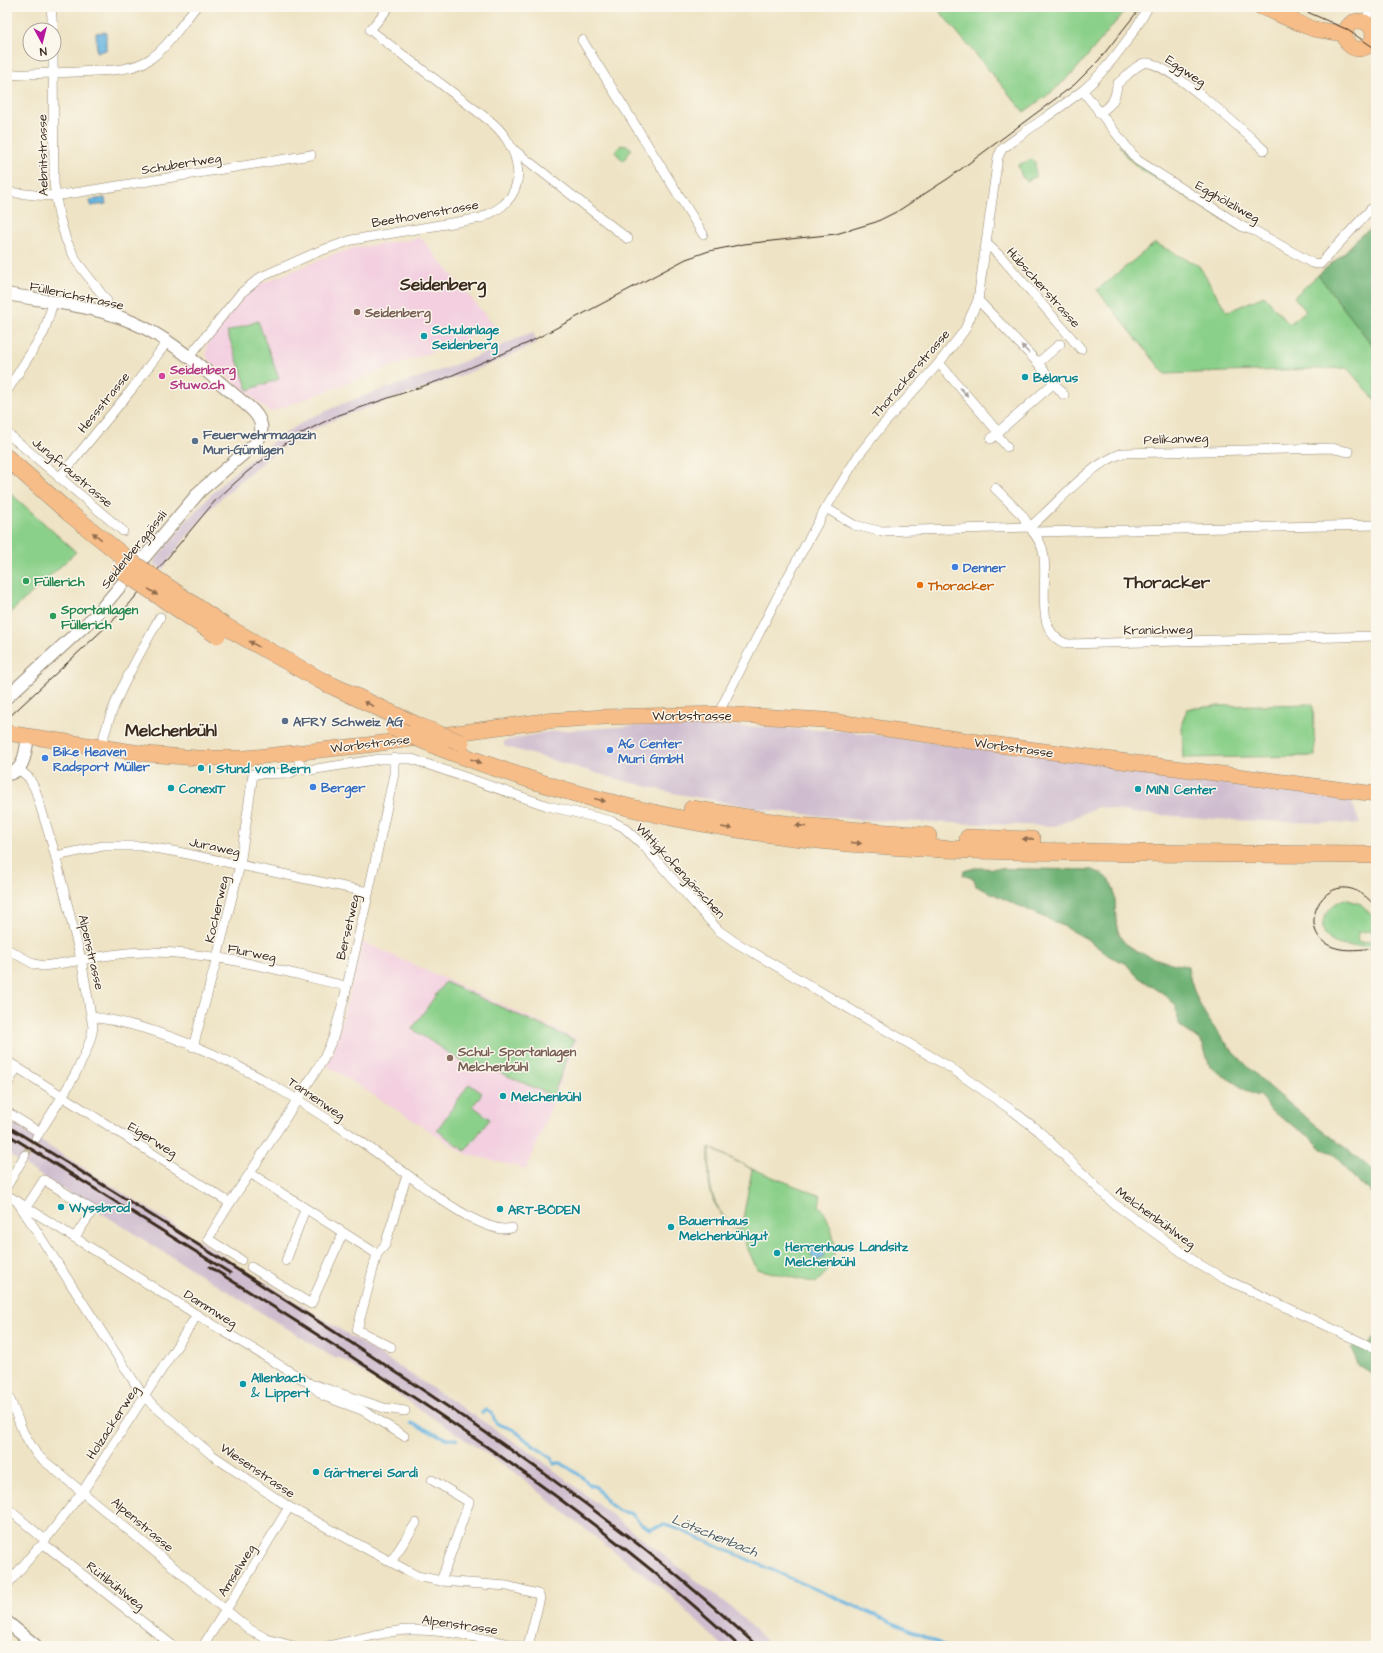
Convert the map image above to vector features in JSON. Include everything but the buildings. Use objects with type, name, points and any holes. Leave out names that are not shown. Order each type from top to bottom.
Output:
[{"type":"highway","points":[[7,458],[125,565]]},
{"type":"highway","points":[[7,474],[61,522],[292,678],[394,728],[439,747],[523,778],[626,807],[720,827],[796,838],[890,846],[996,851],[1376,855]]},
{"type":"highway","points":[[220,630],[320,680],[418,726],[461,743],[550,774],[648,800],[747,819],[821,828],[978,838],[1376,843]]},
{"type":"main road","points":[[1261,7],[1313,29],[1345,34]]},
{"type":"main road","points":[[1354,22],[1366,22],[1373,30],[1374,44],[1365,48],[1357,49],[1347,43],[1345,34],[1348,27],[1354,22]]},
{"type":"main road","name":"Worbstrasse","points":[[7,733],[28,738],[154,755],[197,758],[246,758],[297,753],[545,721],[604,716],[720,714],[824,720],[1020,748],[1376,794]]},
{"type":"street","points":[[51,7],[52,22]]},
{"type":"street","name":"Beethovenstrasse","points":[[188,358],[241,293],[262,278],[317,252],[352,240],[481,218],[498,209],[510,197],[516,185],[518,166],[514,150],[507,138],[496,126],[370,30],[389,7]]},
{"type":"street","name":"Thorackerstrasse","points":[[720,714],[722,706],[784,584],[826,508],[869,441],[939,363],[964,331],[978,300],[987,244],[995,164],[1000,153],[1032,126],[1083,91],[1098,76],[1135,29],[1148,7]]},
{"type":"street","points":[[1366,22],[1371,7]]},
{"type":"street","points":[[7,75],[124,68],[145,62],[160,51],[195,8]]},
{"type":"street","points":[[582,40],[703,234]]},
{"type":"street","name":"Aebnitstrasse","points":[[53,62],[55,196],[59,216],[66,240],[82,271],[105,298],[107,305],[106,314]]},
{"type":"street","name":"Eggweg","points":[[1099,112],[1110,106],[1116,99],[1117,84],[1138,66],[1144,63],[1150,63],[1165,70],[1192,88],[1229,118],[1264,150]]},
{"type":"street","name":"Egghölzliweg","points":[[1083,91],[1130,153],[1147,168],[1243,227],[1255,231],[1317,265],[1371,209]]},
{"type":"street","points":[[514,150],[628,239]]},
{"type":"street","name":"Schubertweg","points":[[7,192],[35,196],[55,196],[311,155]]},
{"type":"street","name":"Hübscherstrasse","points":[[987,244],[1002,258],[1081,348]]},
{"type":"street","name":"Füllerichstrasse","points":[[7,294],[106,314],[132,322],[167,342],[255,412],[261,421],[262,433]]},
{"type":"street","points":[[978,300],[1038,363],[1064,394]]},
{"type":"street","points":[[7,391],[44,332],[53,303]]},
{"type":"street","name":"Hessstrasse","points":[[60,478],[167,342]]},
{"type":"street","points":[[1038,363],[1060,344]]},
{"type":"street","points":[[939,363],[995,436],[999,437],[1007,447]]},
{"type":"street","points":[[995,436],[1054,383]]},
{"type":"street","name":"Jungfraustrasse","points":[[7,433],[123,531]]},
{"type":"street","name":"Seidenberggässli","points":[[7,697],[96,615],[182,511],[214,479],[252,448],[262,433]]},
{"type":"street","name":"Pelikanweg","points":[[1032,529],[1091,471],[1107,459],[1123,453],[1331,448],[1348,452]]},
{"type":"street","name":"Kranichweg","points":[[995,488],[1022,516],[1032,529],[1044,551],[1047,626],[1054,637],[1063,643],[1074,645],[1376,638]]},
{"type":"street","points":[[826,508],[854,525],[879,531],[1376,525]]},
{"type":"street","points":[[101,748],[109,718],[119,694],[160,617]]},
{"type":"street","points":[[7,774],[16,772],[19,768],[24,757],[28,738]]},
{"type":"street","points":[[297,753],[301,768],[310,770],[394,758]]},
{"type":"street","name":"Bersetweg","points":[[250,1173],[328,1049],[339,1019],[394,774],[394,758]]},
{"type":"street","name":"Wittigkofengässchen","points":[[394,758],[412,759],[548,806],[611,821],[624,827],[642,844],[718,930],[735,942],[926,1054]]},
{"type":"street","name":"Alpenstrasse","points":[[7,1112],[38,1135],[61,1097],[88,1045],[92,1032],[92,1017],[81,959],[56,856],[35,789],[29,778],[19,768]]},
{"type":"street","name":"Kocherweg","points":[[193,1047],[218,958],[240,865],[254,774],[290,773],[301,768]]},
{"type":"street","name":"Juraweg","points":[[56,856],[103,846],[141,846],[368,892]]},
{"type":"street","name":"Flurweg","points":[[7,949],[39,966],[81,959],[146,952],[218,958],[346,986]]},
{"type":"street","name":"Tannenweg","points":[[92,1017],[125,1023],[193,1047],[261,1078],[297,1100],[407,1174],[458,1212],[504,1231],[512,1228]]},
{"type":"street","name":"Melchenbühlweg","points":[[926,1054],[951,1068],[1039,1131],[1112,1203],[1200,1265],[1225,1279],[1376,1348]]},
{"type":"street","name":"Eigerweg","points":[[7,1061],[61,1097],[230,1203]]},
{"type":"street","points":[[7,1084],[17,1067]]},
{"type":"street","points":[[7,1186],[25,1155]]},
{"type":"street","points":[[241,1260],[208,1239],[250,1173],[377,1254]]},
{"type":"street","points":[[391,1347],[357,1330],[377,1254],[385,1245],[407,1174]]},
{"type":"street","points":[[27,1206],[44,1180],[93,1210],[75,1237]]},
{"type":"street","name":"Dammweg","points":[[7,1195],[27,1206],[197,1315],[309,1383],[324,1396],[362,1410],[404,1436]]},
{"type":"street","name":"Wiesenstrasse","points":[[17,1201],[144,1397],[212,1455],[289,1507],[417,1576],[441,1581],[507,1586],[538,1594],[540,1598],[528,1646]]},
{"type":"street","points":[[286,1261],[305,1209]]},
{"type":"street","points":[[251,1267],[311,1304],[342,1233]]},
{"type":"street","name":"Holzackerweg","points":[[7,1585],[44,1542],[83,1491],[197,1315]]},
{"type":"street","points":[[309,1383],[384,1408],[405,1411]]},
{"type":"street","name":"Alpenstrasse","points":[[7,1392],[23,1432],[37,1455],[255,1632],[278,1643],[293,1646]]},
{"type":"street","points":[[432,1480],[469,1502],[441,1581]]},
{"type":"street","name":"Amselweg","points":[[203,1646],[289,1507]]},
{"type":"street","points":[[7,1508],[44,1542]]},
{"type":"street","points":[[391,1562],[416,1523]]},
{"type":"street","name":"Rütibühlweg","points":[[44,1542],[173,1646]]},
{"type":"street","points":[[7,1622],[32,1645]]},
{"type":"street","name":"Alpenstrasse","points":[[328,1646],[364,1637],[409,1630],[450,1633],[519,1646]]},
{"type":"shaded area","name":"Seidenberg","points":[[421,238],[496,328],[270,412],[209,361],[206,354],[207,345],[245,295],[258,285],[329,256],[354,248]]},
{"type":"shaded area","points":[[533,332],[537,343],[496,362],[443,382],[343,416],[312,430],[278,450],[216,503],[186,537],[163,569],[153,563],[187,520],[225,480],[279,437],[310,418],[357,398],[442,370]]},
{"type":"shaded area","points":[[674,723],[845,731],[1349,795],[1360,824],[1231,820],[1133,813],[1100,807],[1056,826],[861,820],[768,810],[673,793],[613,778],[504,746],[504,741],[547,732]]},
{"type":"shaded area","name":"Schul- Sportanlagen Melchenbühl","points":[[363,942],[577,1039],[527,1169],[466,1154],[326,1065],[334,1051]]},
{"type":"shaded area","points":[[7,1120],[398,1366],[533,1454],[732,1608],[771,1646],[722,1646],[668,1593],[577,1523],[520,1476],[385,1386],[338,1357],[336,1359],[7,1153]]},
{"type":"green space","points":[[936,7],[1128,7],[1075,71],[1053,91],[1024,112]]},
{"type":"green space","points":[[625,144],[632,149],[623,161],[615,152],[621,145],[623,146]]},
{"type":"green space","points":[[1119,145],[1131,159],[1239,229],[1139,168],[1126,156]]},
{"type":"green space","points":[[1032,159],[1035,162],[1036,176],[1027,181],[1022,177],[1018,165]]},
{"type":"green space","points":[[1376,227],[1376,350],[1318,275],[1343,254],[1362,234]]},
{"type":"green space","points":[[1155,243],[1199,266],[1227,312],[1264,296],[1289,324],[1306,311],[1294,297],[1318,275],[1376,350],[1376,401],[1347,368],[1165,374],[1097,290]]},
{"type":"green space","points":[[258,321],[279,379],[248,390],[227,332]]},
{"type":"green space","name":"Füllerich","points":[[7,490],[76,552],[12,611],[7,621]]},
{"type":"green space","points":[[1313,704],[1315,756],[1183,758],[1182,723],[1187,709],[1215,706]]},
{"type":"green space","points":[[975,868],[1092,870],[1104,875],[1111,883],[1114,892],[1116,924],[1119,934],[1125,943],[1146,955],[1164,961],[1188,966],[1196,997],[1213,1026],[1236,1054],[1263,1081],[1293,1107],[1376,1173],[1376,1197],[1368,1188],[1359,1184],[1333,1153],[1322,1149],[1309,1136],[1271,1111],[1261,1096],[1252,1094],[1210,1067],[1203,1045],[1198,1039],[1181,1027],[1177,1019],[1176,1006],[1167,996],[1138,977],[1126,964],[1109,956],[1087,939],[1065,927],[976,886],[974,879],[963,875],[964,871]]},
{"type":"green space","points":[[1345,899],[1361,904],[1376,920],[1376,945],[1345,946],[1335,943],[1328,938],[1324,932],[1324,919],[1327,913],[1338,902]],"holes":[[[1372,931],[1373,941],[1359,942],[1358,932]]]},
{"type":"green space","points":[[445,982],[574,1040],[553,1096],[478,1063],[473,1069],[412,1029]]},
{"type":"green space","points":[[469,1084],[482,1093],[473,1106],[490,1119],[465,1151],[437,1130]]},
{"type":"green space","points":[[709,1147],[752,1169],[710,1148],[711,1191],[718,1208],[729,1224],[724,1218],[714,1202],[709,1185]]},
{"type":"green space","points":[[752,1169],[821,1196],[819,1205],[827,1218],[833,1234],[833,1259],[829,1269],[816,1283],[757,1269],[744,1241],[734,1229],[741,1230]]},
{"type":"green space","points":[[1374,1337],[1376,1338],[1376,1377],[1359,1366],[1351,1348],[1356,1343],[1367,1346]]},
{"type":"water","points":[[96,33],[106,33],[106,50],[97,52]]},
{"type":"water","points":[[105,198],[106,204],[91,206],[90,200]]},
{"type":"water","points":[[815,1246],[821,1246],[825,1250],[825,1256],[821,1260],[815,1260],[811,1256],[811,1250]]},
{"type":"waterway","name":"Lötschenbach","points":[[482,1413],[486,1410],[492,1414],[496,1423],[514,1430],[552,1458],[554,1463],[561,1463],[581,1476],[590,1485],[596,1487],[607,1502],[619,1511],[633,1514],[641,1524],[650,1529],[664,1525],[678,1529],[946,1646]]},
{"type":"waterway","name":"Lötschenbach","points":[[411,1423],[448,1439],[457,1439]]},
{"type":"tunnel","points":[[25,1155],[36,1138]]},
{"type":"tram line","points":[[7,719],[125,609],[215,501],[247,472],[277,449],[302,433],[336,416],[441,380],[528,343],[686,259],[709,251],[744,244],[836,234],[876,222],[898,211],[949,178],[1074,85],[1099,60],[1141,7]]},
{"type":"tram line","points":[[1296,7],[1346,29],[1376,49]]},
{"type":"tram line","points":[[1376,907],[1359,892],[1344,888],[1331,891],[1321,900],[1315,913],[1314,926],[1320,938],[1338,949],[1349,950],[1376,948]]},
{"type":"railway","points":[[7,1126],[290,1303],[497,1440],[604,1517],[656,1558],[757,1646]]},
{"type":"railway","points":[[7,1134],[230,1273]]},
{"type":"railway","points":[[210,1267],[348,1354],[484,1444],[615,1541],[678,1592],[739,1646]]},
{"type":"place","name":"Seidenberg","points":[[357,312]]},
{"type":"place","name":"Schulanlage Seidenberg","points":[[424,336]]},
{"type":"place","name":"Seidenberg Stuwo.ch","points":[[162,376]]},
{"type":"place","name":"Bélarus","points":[[1025,377]]},
{"type":"place","name":"Feuerwehrmagazin Muri-Gümligen","points":[[195,441]]},
{"type":"place","name":"Denner","points":[[955,567]]},
{"type":"place","name":"Füllerich","points":[[26,581]]},
{"type":"place","name":"Thoracker","points":[[920,585]]},
{"type":"place","name":"Sportanlagen Füllerich","points":[[53,616]]},
{"type":"place","name":"AFRY Schweiz AG","points":[[285,721]]},
{"type":"place","name":"A6 Center Muri GmbH","points":[[610,750]]},
{"type":"place","name":"Bike Heaven Radsport Müller","points":[[45,758]]},
{"type":"place","name":"I Stund von Bern","points":[[201,768]]},
{"type":"place","name":"Berger","points":[[313,787]]},
{"type":"place","name":"ConexIT","points":[[171,788]]},
{"type":"place","name":"MINI Center","points":[[1138,789]]},
{"type":"place","name":"Schul- Sportanlagen Melchenbühl","points":[[450,1058]]},
{"type":"place","name":"Melchenbühl","points":[[503,1096]]},
{"type":"place","name":"Wyssbrod","points":[[61,1207]]},
{"type":"place","name":"ART-BÖDEN","points":[[500,1209]]},
{"type":"place","name":"Bauernhaus Melchenbühlgut","points":[[671,1227]]},
{"type":"place","name":"Herrenhaus Landsitz Melchenbühl","points":[[777,1253]]},
{"type":"place","name":"Allenbach & Lippert","points":[[243,1384]]},
{"type":"place","name":"Gärtnerei Sardi","points":[[316,1472]]},
{"type":"district","name":"Seidenberg","points":[[443,284]]},
{"type":"district","name":"Thoracker","points":[[1167,582]]},
{"type":"district","name":"Melchenbühl","points":[[171,730]]}]
